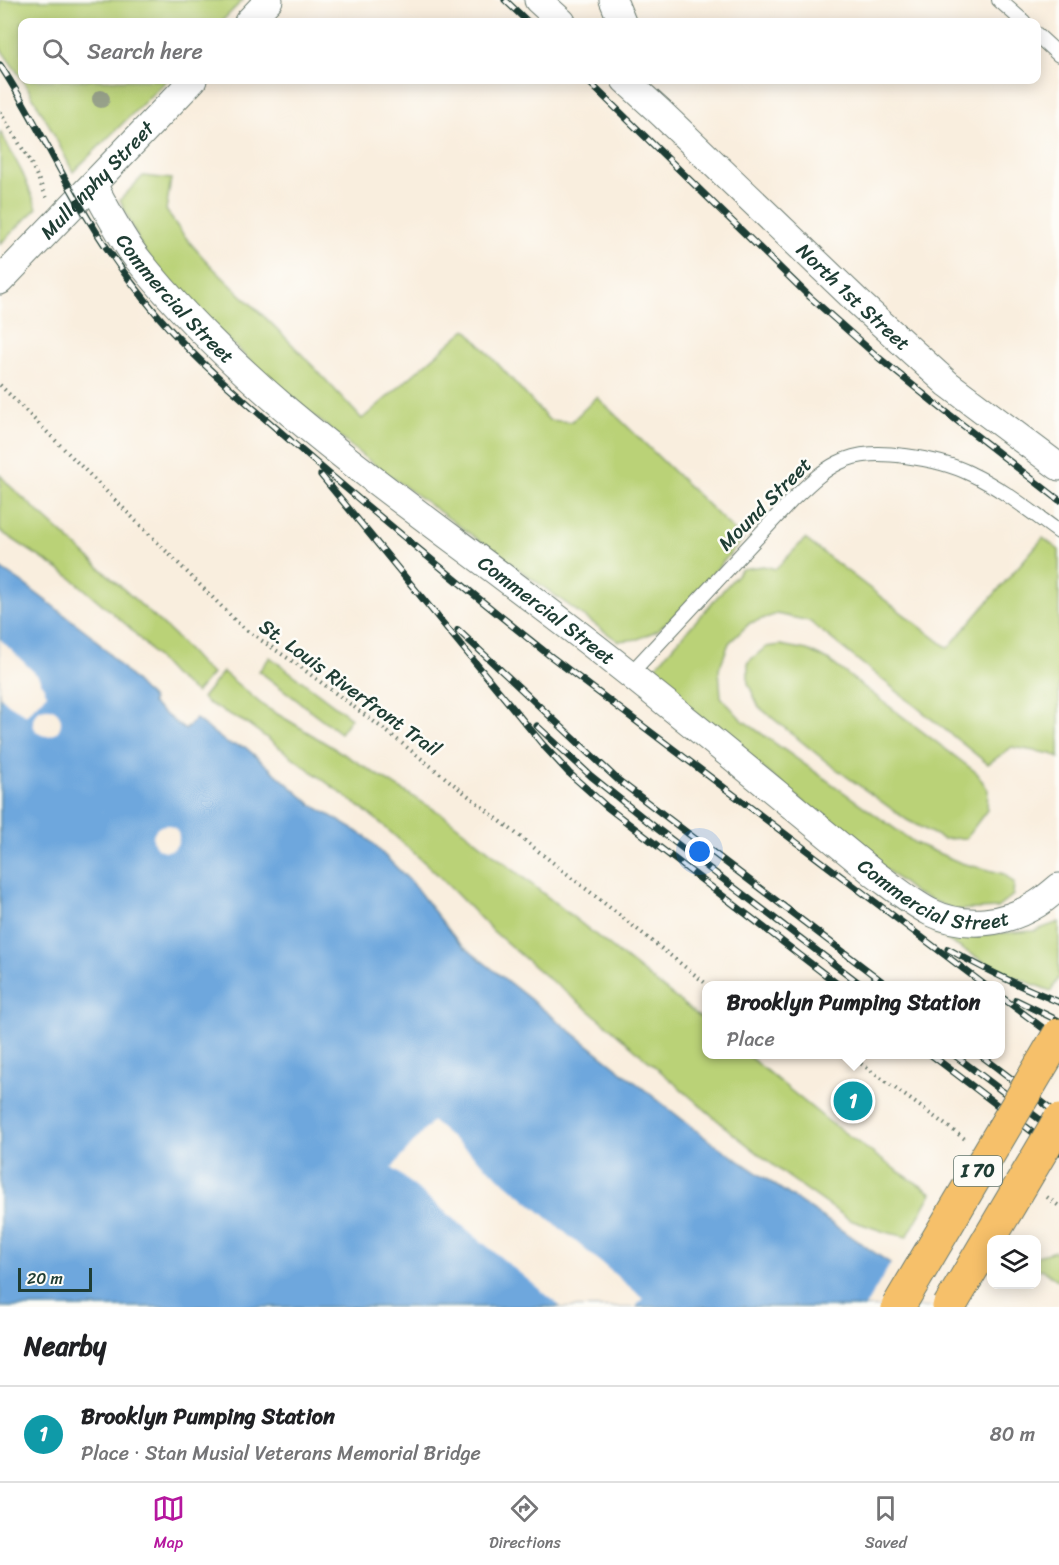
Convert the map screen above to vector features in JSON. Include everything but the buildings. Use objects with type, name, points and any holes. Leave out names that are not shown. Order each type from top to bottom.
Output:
[{"type":"highway","name":"I 70","points":[[898,1307],[1059,1035]]},
{"type":"highway","name":"I 70","points":[[949,1307],[1059,1121]]},
{"type":"street","points":[[252,18],[270,0]]},
{"type":"street","points":[[538,0],[558,18]]},
{"type":"street","points":[[613,0],[620,18]]},
{"type":"street","name":"Mullanphy Street","points":[[0,282],[190,84]]},
{"type":"street","name":"North 1st Street","points":[[629,84],[859,303],[948,384],[1059,467]]},
{"type":"street","name":"North 1st Street","points":[[649,84],[660,112]]},
{"type":"street","name":"Commercial Street","points":[[93,185],[134,254],[168,297],[253,381],[387,491],[630,674],[903,895],[931,912],[954,921],[981,923],[1008,918],[1036,904],[1059,887]]},
{"type":"lane","points":[[999,0],[1019,18]]},
{"type":"lane","points":[[1041,39],[1059,55]]},
{"type":"lane","name":"Mound Street","points":[[630,674],[816,477],[838,463],[864,454],[888,454],[924,459],[971,474],[999,490],[1059,532]]},
{"type":"path","points":[[0,112],[30,161],[58,221]]},
{"type":"path","name":"St. Louis Riverfront Trail","points":[[0,385],[243,628],[295,663],[385,730],[703,981]]},
{"type":"path","points":[[854,1059],[971,1143]]},
{"type":"path","points":[[1044,1195],[1059,1206]]},
{"type":"green space","points":[[0,0],[243,0],[225,18],[18,18],[18,73],[0,48]]},
{"type":"green space","points":[[25,84],[163,84],[73,172]]},
{"type":"green space","points":[[0,131],[23,174],[37,208],[0,244]]},
{"type":"green space","points":[[143,176],[171,179],[166,210],[191,244],[265,317],[362,419],[466,329],[549,420],[571,422],[597,397],[743,539],[679,612],[658,630],[638,639],[618,641],[364,457],[268,378],[163,277],[141,246],[120,200]]},
{"type":"green space","points":[[0,475],[174,635],[212,674],[196,693],[173,675],[129,627],[69,576],[0,531]]},
{"type":"green space","points":[[1043,538],[1059,550],[1059,758],[1052,754],[1012,747],[988,764],[809,621],[777,614],[750,623],[729,643],[719,669],[721,697],[741,719],[915,843],[961,863],[1004,874],[1014,883],[1013,895],[997,908],[955,910],[915,893],[648,675],[742,569],[763,566],[776,569],[805,539],[948,648]]},
{"type":"green space","points":[[780,645],[807,650],[828,660],[977,773],[988,790],[987,810],[966,838],[943,839],[907,820],[828,763],[759,707],[748,683],[748,662],[766,647]]},
{"type":"green space","points":[[270,657],[351,718],[340,733],[259,671]]},
{"type":"green space","points":[[223,672],[265,707],[445,816],[702,1019],[702,1059],[752,1059],[827,1120],[932,1193],[907,1237],[850,1220],[787,1176],[731,1132],[493,931],[434,871],[377,820],[248,724],[202,698]]},
{"type":"green space","points":[[1059,922],[1059,977],[1051,991],[1004,973],[933,932],[989,934],[1034,931]]},
{"type":"green space","points":[[1055,1251],[1059,1254],[1059,1281],[1041,1269],[1041,1255]]},
{"type":"water","points":[[0,568],[91,635],[153,700],[151,703],[185,730],[196,719],[228,744],[245,747],[312,805],[365,836],[412,883],[458,942],[707,1139],[957,1307],[0,1307]]},
{"type":"pier","points":[[0,639],[38,676],[47,694],[26,715],[0,696]]},
{"type":"pier","points":[[47,708],[57,712],[61,722],[57,732],[47,736],[37,732],[33,722],[37,712]]},
{"type":"pier","points":[[166,825],[176,828],[179,838],[176,848],[166,851],[156,848],[153,838],[156,828]]},
{"type":"pier","points":[[432,1121],[643,1298],[636,1307],[561,1307],[392,1168]]},
{"type":"pier","points":[[892,1261],[959,1304],[960,1307],[865,1307]]},
{"type":"railway","points":[[505,0],[524,18]]},
{"type":"railway","points":[[0,65],[109,252],[162,321],[216,375],[388,524],[549,655],[979,981]]},
{"type":"railway","points":[[591,84],[810,297],[879,358],[1059,500]]},
{"type":"railway","points":[[321,475],[544,746],[569,773],[607,807],[833,981]]},
{"type":"railway","points":[[458,630],[618,780],[881,981]]},
{"type":"railway","points":[[537,726],[591,776],[651,824],[856,981]]},
{"type":"railway","points":[[948,949],[975,964],[1059,1002]]},
{"type":"railway","points":[[1005,1000],[1059,1040]]},
{"type":"railway","points":[[1016,1000],[1059,1021]]},
{"type":"railway","points":[[937,1059],[1059,1152]]},
{"type":"railway","points":[[960,1059],[1059,1134]]},
{"type":"railway","points":[[986,1059],[1059,1115]]},
{"type":"place","name":"Brooklyn Pumping Station","points":[[853,1101]]}]
